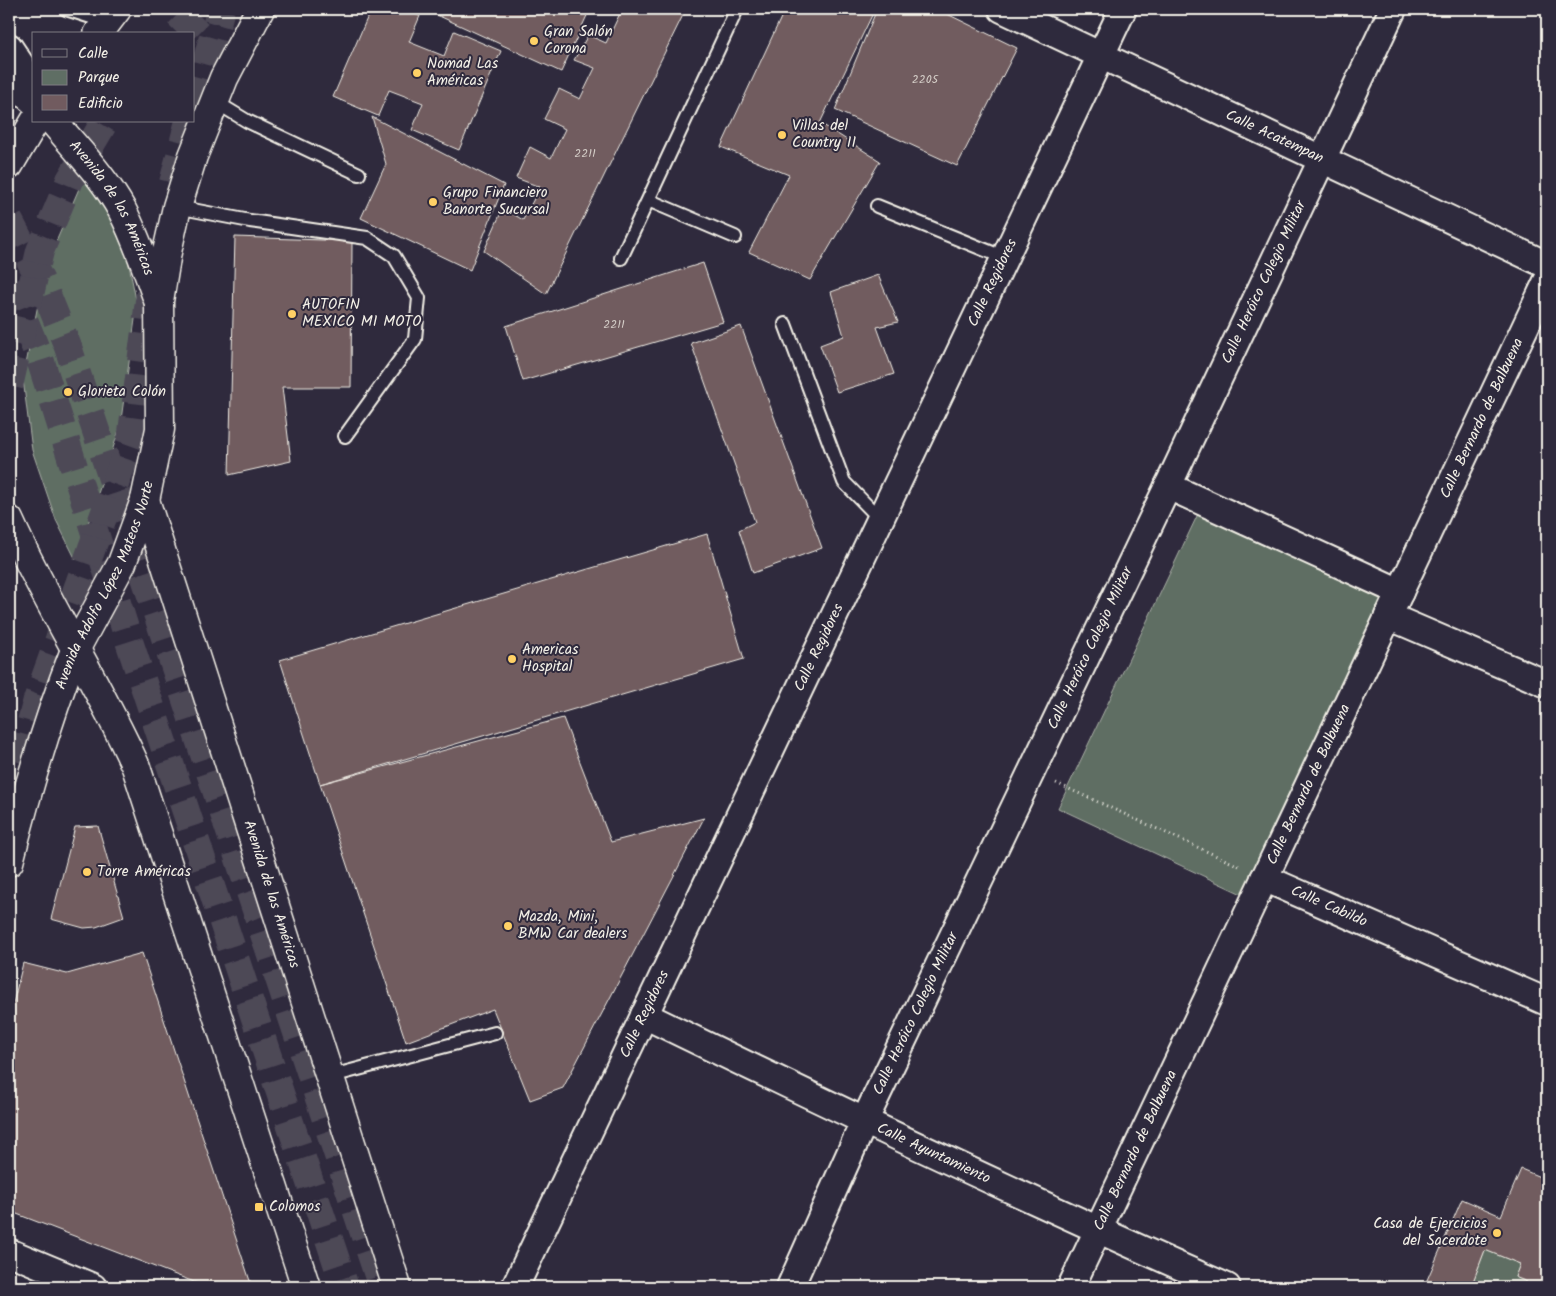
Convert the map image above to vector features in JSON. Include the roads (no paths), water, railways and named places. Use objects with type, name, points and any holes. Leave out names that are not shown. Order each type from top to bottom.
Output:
[{"type":"main road","points":[[159,302],[177,207],[193,156],[224,78],[260,9]]},
{"type":"main road","points":[[9,79],[32,99]]},
{"type":"main road","points":[[9,165],[34,122]]},
{"type":"main road","name":"Avenida de las Américas","points":[[54,122],[90,165],[121,209],[140,251],[159,302]]},
{"type":"main road","name":"Avenida Adolfo López Mateos Norte","points":[[9,862],[52,711],[75,650],[122,563],[145,500],[160,429],[159,302]]},
{"type":"main road","name":"Avenida de las Américas","points":[[145,500],[328,1077],[397,1287]]},
{"type":"main road","points":[[9,520],[31,568],[120,732],[136,767],[306,1287]]},
{"type":"street","name":"Calle Acatempan","points":[[1002,9],[1547,265]]},
{"type":"street","name":"Calle Regidores","points":[[515,1287],[1123,9]]},
{"type":"street","name":"Calle Heróico Colegio Militar","points":[[790,1287],[864,1122],[1168,486],[1393,9]]},
{"type":"street","points":[[9,47],[32,87]]},
{"type":"street","name":"Calle Bernardo de Balbuena","points":[[1071,1287],[1547,281]]},
{"type":"street","points":[[1168,486],[1400,592]]},
{"type":"street","points":[[1388,616],[1547,684]]},
{"type":"street","name":"Calle Cabildo","points":[[1264,878],[1547,1002]]},
{"type":"street","name":"Calle Ayuntamiento","points":[[644,1015],[864,1122],[1098,1231],[1227,1287]]},
{"type":"street","points":[[9,1252],[93,1287]]},
{"type":"lane","points":[[66,9],[108,22]]},
{"type":"lane","points":[[621,258],[737,9]]},
{"type":"lane","points":[[214,101],[247,121],[359,174]]},
{"type":"lane","points":[[648,200],[735,237]]},
{"type":"lane","points":[[877,206],[1005,258]]},
{"type":"lane","points":[[177,207],[367,238],[394,256],[419,298],[415,339],[345,436]]},
{"type":"lane","points":[[785,324],[844,482],[880,519]]},
{"type":"lane","points":[[328,1077],[495,1032]]},
{"type":"tunnel","points":[[180,32],[203,9]]},
{"type":"tunnel","points":[[195,101],[221,9]]},
{"type":"tunnel","points":[[9,386],[40,251],[70,180],[104,122]]},
{"type":"tunnel","points":[[173,183],[189,122]]},
{"type":"tunnel","points":[[9,220],[43,285],[68,347],[382,1287]]},
{"type":"tunnel","points":[[9,283],[40,359],[130,644],[345,1287]]},
{"type":"tunnel","points":[[9,803],[37,700],[131,440],[150,293]]},
{"type":"place","name":"Gran Salón Corona","points":[[534,41]]},
{"type":"place","name":"Nomad Las Américas","points":[[417,73]]},
{"type":"place","name":"Villas del Country II","points":[[782,135]]},
{"type":"place","name":"Grupo Financiero Banorte Sucursal","points":[[433,202]]},
{"type":"place","name":"AUTOFIN MEXICO MI MOTO","points":[[292,314]]},
{"type":"place","name":"Glorieta Colón","points":[[68,392]]},
{"type":"place","name":"Americas Hospital","points":[[512,659]]},
{"type":"place","name":"Torre Américas","points":[[87,872]]},
{"type":"place","name":"Mazda, Mini, BMW Car dealers","points":[[508,926]]},
{"type":"place","name":"Colomos","points":[[259,1207]]},
{"type":"place","name":"Casa de Ejercicios del Sacerdote","points":[[1497,1233]]}]
